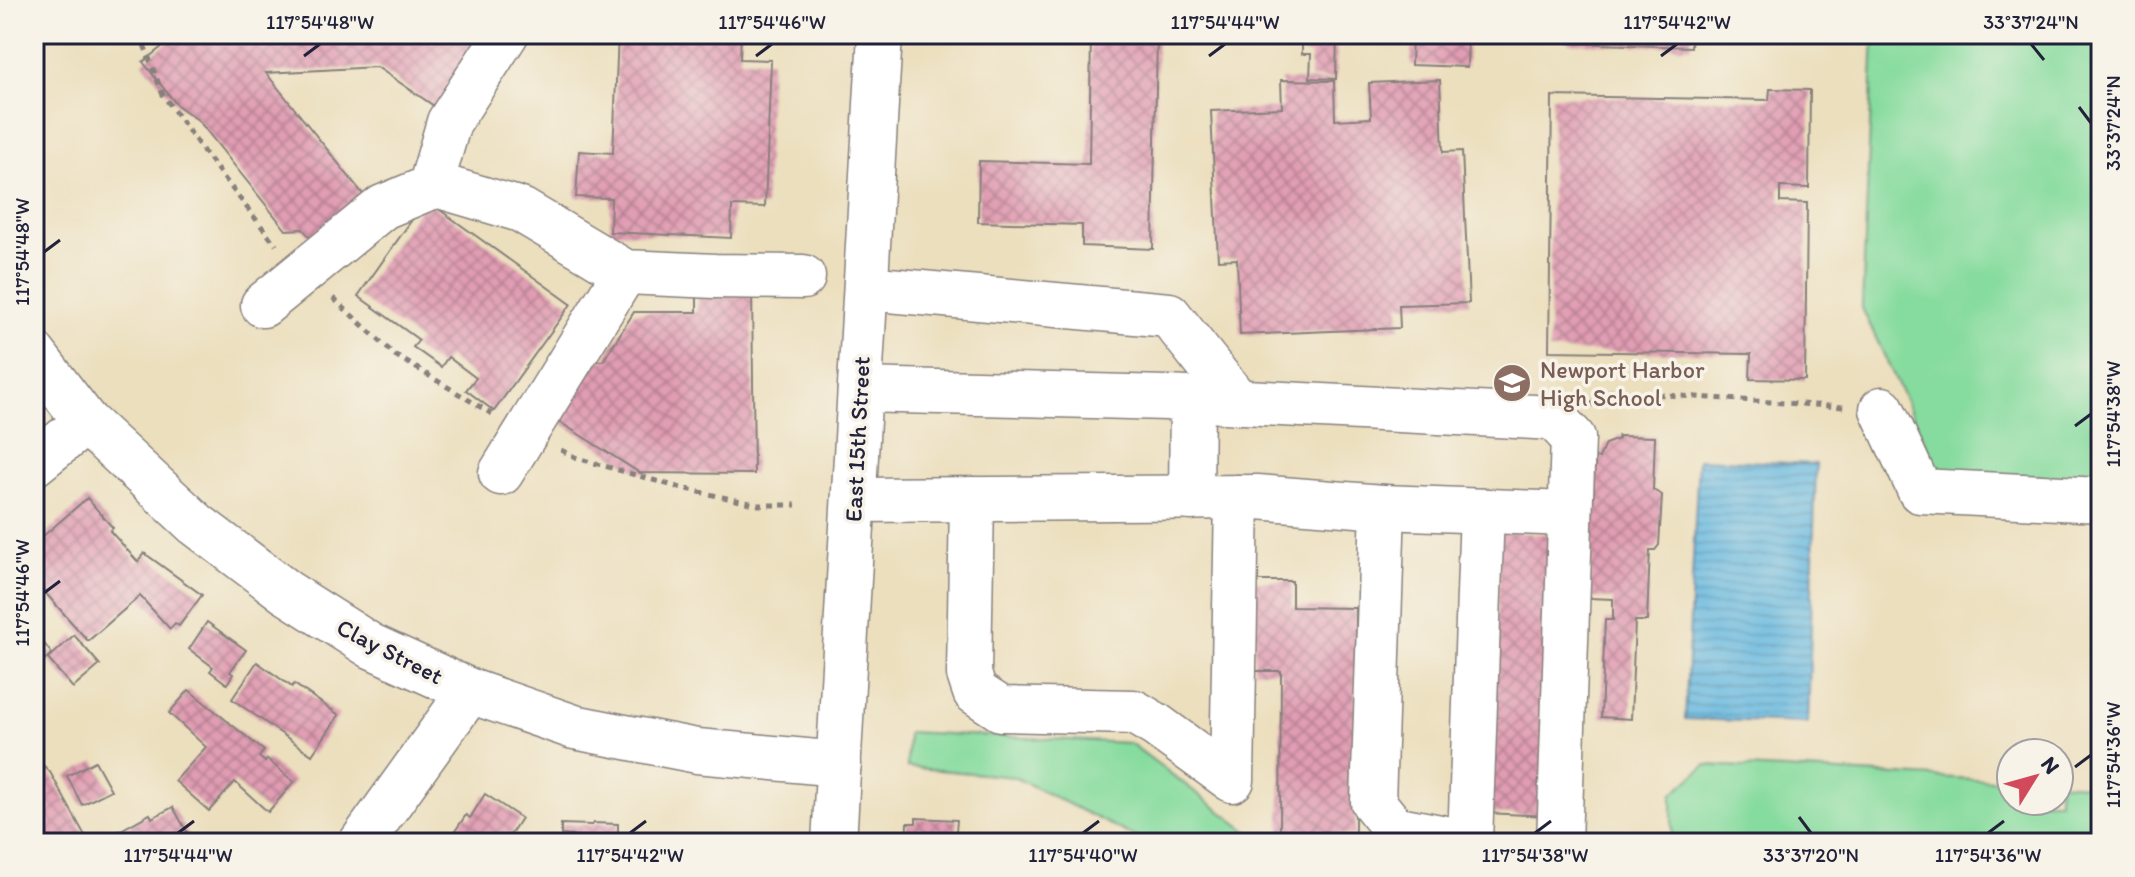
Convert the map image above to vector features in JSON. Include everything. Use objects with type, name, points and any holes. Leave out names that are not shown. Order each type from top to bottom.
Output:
[{"type":"street","points":[[430,188],[449,122],[506,34]]},
{"type":"street","name":"East 15th Street","points":[[834,843],[880,34]]},
{"type":"street","points":[[263,305],[383,207],[436,185],[521,210],[625,272],[803,277]]},
{"type":"street","points":[[501,473],[625,272]]},
{"type":"street","points":[[866,288],[1169,315],[1238,402]]},
{"type":"street","name":"Clay Street","points":[[34,354],[86,422],[196,524],[286,592],[371,646],[470,691],[574,727],[697,751],[839,764]]},
{"type":"street","points":[[860,390],[1192,399],[1554,418],[1573,438],[1559,843]]},
{"type":"street","points":[[1191,498],[1192,399]]},
{"type":"street","points":[[1882,409],[1920,491],[2101,500]]},
{"type":"street","points":[[34,464],[86,422]]},
{"type":"street","points":[[972,499],[969,674],[975,692],[1001,709],[1134,712],[1232,780],[1237,497]]},
{"type":"street","points":[[854,500],[1237,497],[1383,507],[1570,514]]},
{"type":"street","points":[[1383,507],[1373,802],[1394,828],[1471,842],[1482,511]]},
{"type":"street","points":[[361,843],[470,691]]},
{"type":"path","points":[[140,34],[163,95],[269,238],[395,355],[526,433],[577,458],[677,487],[759,505],[796,505]]},
{"type":"path","points":[[1564,429],[1607,391],[1882,409]]},
{"type":"green space","points":[[1874,34],[2101,34],[2101,480],[1938,470],[1862,308]]},
{"type":"green space","points":[[908,732],[1130,743],[1263,843],[1147,843],[1014,777],[907,767]]},
{"type":"green space","points":[[1706,765],[1995,780],[1995,817],[2075,817],[2075,784],[2101,786],[2101,843],[1672,843],[1672,794]]},
{"type":"water","points":[[1698,459],[1816,464],[1808,723],[1685,719]]},
{"type":"building","points":[[178,34],[474,34],[486,42],[440,110],[377,67],[266,73],[370,203],[319,248],[303,229],[286,230],[198,120],[177,105],[143,62]]},
{"type":"building","points":[[618,34],[741,34],[740,59],[771,60],[765,207],[732,206],[731,238],[610,232],[611,198],[576,197],[579,151],[613,153]]},
{"type":"building","points":[[1091,34],[1157,34],[1153,249],[1082,246],[1082,225],[978,222],[979,161],[1089,164]]},
{"type":"building","points":[[1302,34],[1337,34],[1336,79],[1310,78],[1311,54],[1302,54]]},
{"type":"building","points":[[1412,34],[1468,34],[1467,67],[1411,65]]},
{"type":"building","points":[[1568,34],[1692,34],[1691,47],[1568,43]]},
{"type":"building","points":[[1281,80],[1334,81],[1335,120],[1371,118],[1369,83],[1440,80],[1443,152],[1462,151],[1469,303],[1399,305],[1400,328],[1240,335],[1237,259],[1218,260],[1211,111],[1282,108]]},
{"type":"building","points":[[1770,89],[1810,90],[1809,188],[1780,187],[1780,202],[1807,203],[1805,380],[1750,379],[1751,354],[1549,351],[1552,96],[1769,100]]},
{"type":"building","points":[[426,200],[571,304],[494,411],[466,390],[476,378],[448,357],[441,367],[413,347],[419,340],[358,296]]},
{"type":"building","points":[[697,289],[752,289],[754,474],[640,473],[555,419],[592,361],[603,361],[634,312],[697,312]]},
{"type":"building","points":[[1618,436],[1655,437],[1653,490],[1662,495],[1659,545],[1655,550],[1650,550],[1647,621],[1635,621],[1631,719],[1601,717],[1605,620],[1613,620],[1613,599],[1589,598],[1595,457],[1599,458],[1605,444],[1618,439]]},
{"type":"building","points":[[87,498],[113,528],[110,531],[138,562],[144,553],[202,595],[179,626],[175,623],[170,629],[140,596],[88,641],[34,580],[34,544]]},
{"type":"building","points":[[1501,532],[1560,535],[1547,816],[1488,813]]},
{"type":"building","points":[[1255,581],[1292,581],[1292,607],[1356,608],[1355,835],[1280,834],[1281,671],[1254,671]]},
{"type":"building","points":[[207,622],[246,650],[230,672],[233,674],[227,684],[210,671],[213,667],[189,649]]},
{"type":"building","points":[[34,630],[52,654],[34,667]]},
{"type":"building","points":[[74,635],[100,665],[73,688],[48,659]]},
{"type":"building","points":[[257,662],[339,715],[312,755],[232,699]]},
{"type":"building","points":[[189,690],[264,751],[259,757],[265,762],[267,759],[294,782],[268,812],[235,782],[209,811],[175,781],[206,747],[169,713]]},
{"type":"building","points":[[95,761],[111,790],[82,805],[67,776]]},
{"type":"building","points":[[44,766],[89,843],[34,843],[34,825],[36,830],[42,827],[34,812],[34,771]]},
{"type":"building","points":[[485,794],[521,818],[505,843],[447,843],[466,815],[470,818]]},
{"type":"building","points":[[173,807],[193,843],[107,843],[105,839],[150,814],[152,818]]},
{"type":"building","points":[[916,818],[957,820],[955,843],[906,843],[907,823],[916,823]]},
{"type":"building","points":[[561,824],[618,824],[618,835],[648,836],[648,843],[592,843],[592,837],[561,835]]},
{"type":"building","points":[[691,835],[737,838],[737,843],[690,843]]},
{"type":"place","name":"Newport Harbor High School","points":[[1512,383]]}]
